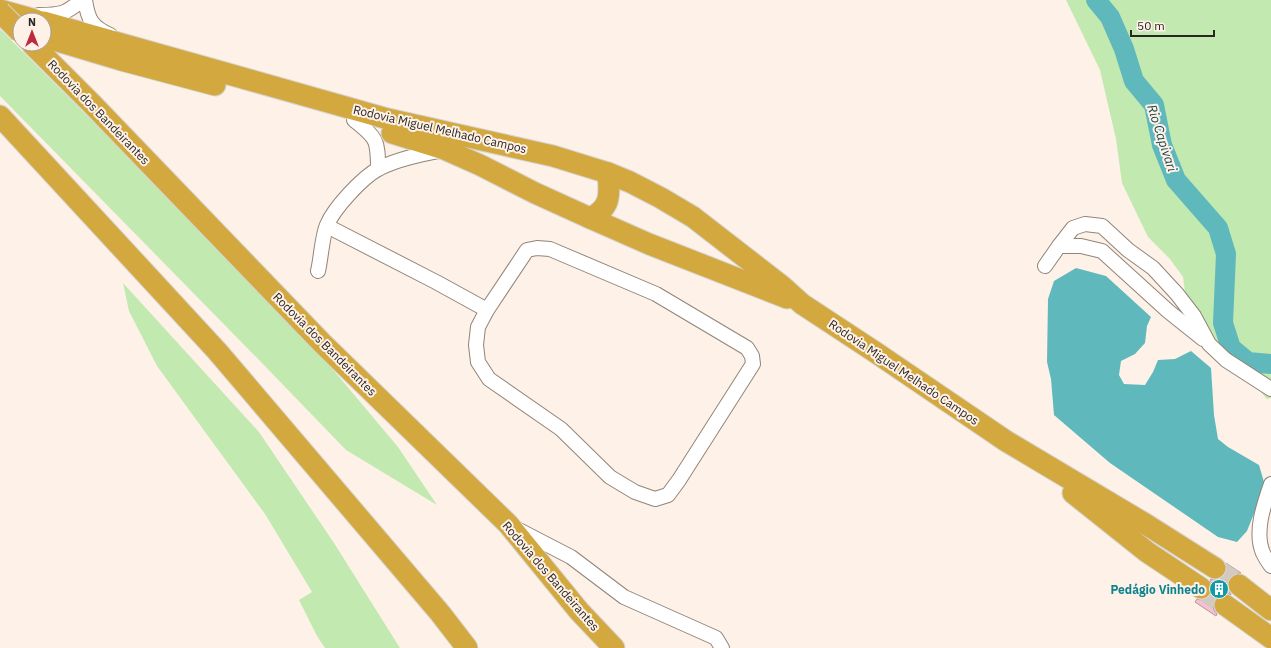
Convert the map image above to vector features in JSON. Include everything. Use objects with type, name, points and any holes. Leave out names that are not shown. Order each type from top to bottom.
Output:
[{"type":"highway","points":[[2,14],[12,16]]},
{"type":"highway","points":[[2,14],[12,23]]},
{"type":"highway","name":"Rodovia Miguel Melhado Campos","points":[[52,24],[388,119],[553,156],[608,173],[630,182],[693,217],[782,286],[802,304],[882,356],[1006,441],[1147,525],[1215,568]]},
{"type":"highway","name":"Rodovia Miguel Melhado Campos","points":[[52,39],[121,60],[354,120],[444,149],[480,165],[535,193],[649,244],[802,304]]},
{"type":"highway","name":"Rodovia dos Bandeirantes","points":[[40,52],[322,342],[508,524],[579,611],[614,648]]},
{"type":"highway","points":[[0,116],[217,351],[440,613],[467,648]]},
{"type":"highway","points":[[590,218],[600,213],[605,206],[609,186],[608,173]]},
{"type":"highway","name":"Rodovia Miguel Melhado Campos","points":[[1006,441],[1147,552],[1201,588]]},
{"type":"highway","points":[[1239,585],[1271,610]]},
{"type":"highway","points":[[1225,605],[1271,638]]},
{"type":"street","points":[[2,14],[63,14],[84,0],[90,21],[98,29],[141,49]]},
{"type":"street","points":[[354,120],[368,130],[375,139],[378,148],[378,169]]},
{"type":"street","points":[[318,271],[327,226],[336,210],[350,192],[378,169],[410,157],[444,149]]},
{"type":"street","points":[[1045,266],[1073,228],[1085,224],[1102,226],[1128,250],[1153,268],[1177,294],[1194,316],[1210,344]]},
{"type":"street","points":[[327,226],[487,310]]},
{"type":"street","points":[[1059,246],[1081,246],[1102,251],[1168,311],[1210,344],[1226,360],[1271,389]]},
{"type":"street","points":[[537,248],[550,249],[656,294],[746,348],[752,356],[753,364],[668,496],[655,500],[635,492],[610,478],[561,429],[489,379],[478,362],[476,345],[478,327],[487,310],[527,250],[537,248]]},
{"type":"street","points":[[1271,484],[1260,521],[1259,535],[1262,552],[1271,566]]},
{"type":"street","points":[[508,524],[571,556],[624,597],[716,638],[722,648]]},
{"type":"green space","points":[[1066,0],[1271,0],[1271,398],[1267,399],[1187,307],[1183,277],[1170,259],[1148,237],[1122,183],[1116,139],[1100,70]]},
{"type":"green space","points":[[0,29],[12,41],[12,52],[23,52],[175,203],[314,347],[398,447],[437,505],[346,450],[0,96]]},
{"type":"green space","points":[[123,283],[259,432],[334,543],[400,648],[325,648],[317,636],[299,600],[312,592],[265,514],[157,366],[129,311]]},
{"type":"water","points":[[1076,268],[1106,276],[1151,317],[1147,326],[1145,343],[1135,354],[1121,361],[1119,375],[1124,384],[1145,385],[1158,360],[1175,359],[1191,351],[1211,368],[1214,415],[1218,439],[1228,447],[1259,465],[1264,482],[1257,506],[1247,531],[1237,542],[1218,537],[1110,463],[1054,415],[1051,379],[1047,362],[1048,299],[1054,281]]},
{"type":"building","points":[[1226,563],[1241,573],[1234,574],[1229,578],[1227,584],[1231,595],[1226,593],[1220,594],[1215,598],[1213,604],[1214,610],[1217,614],[1216,616],[1195,602],[1197,599],[1206,599],[1211,595],[1213,588],[1210,580],[1220,579],[1225,575],[1227,569]]},
{"type":"waterway","name":"Rio Capivari","points":[[1096,0],[1110,17],[1124,49],[1134,81],[1154,105],[1162,145],[1176,180],[1218,228],[1226,254],[1223,323],[1231,348],[1248,362],[1271,364]]},
{"type":"tunnel","points":[[1215,568],[1239,585]]},
{"type":"tunnel","points":[[1201,588],[1225,605]]},
{"type":"place","name":"Pedágio Vinhedo","points":[[1219,589]]}]
